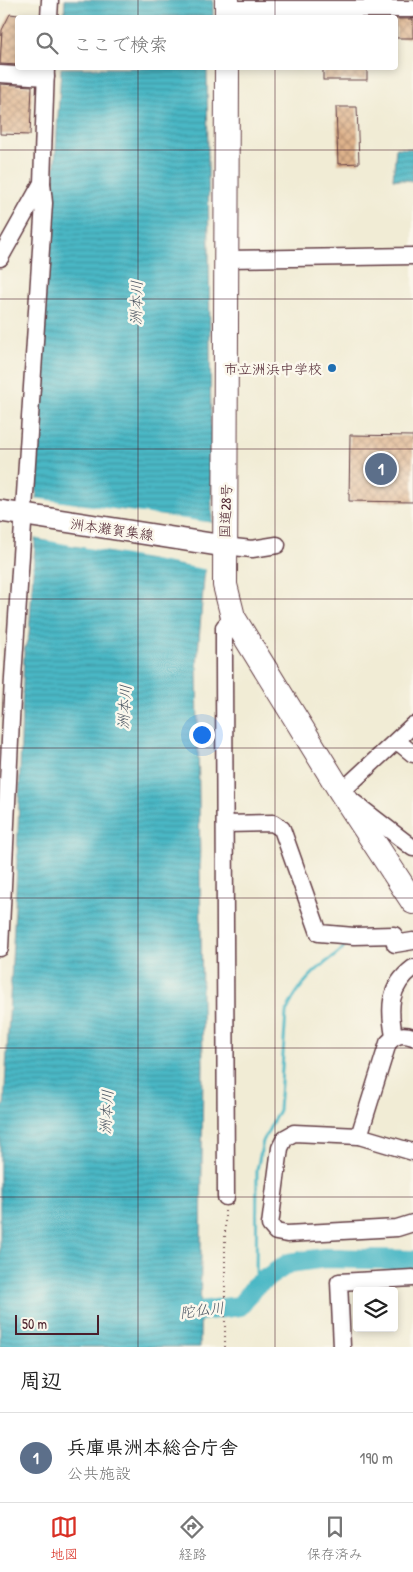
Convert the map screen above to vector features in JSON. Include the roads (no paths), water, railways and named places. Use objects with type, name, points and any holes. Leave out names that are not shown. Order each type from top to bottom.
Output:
[{"type":"highway","name":"国道28号","points":[[227,70],[227,468],[219,545],[232,617],[413,902]]},
{"type":"main road","name":"洲本灘賀集線","points":[[0,512],[219,545]]},
{"type":"street","points":[[49,15],[50,0]]},
{"type":"street","points":[[227,9],[413,9]]},
{"type":"street","points":[[0,74],[46,72],[42,183],[44,203],[24,516],[7,676],[15,687],[0,948]]},
{"type":"street","points":[[0,258],[42,183]]},
{"type":"street","points":[[226,259],[413,256]]},
{"type":"street","points":[[219,545],[252,549],[277,545]]},
{"type":"street","points":[[226,1197],[224,627],[232,617]]},
{"type":"street","points":[[413,725],[342,793],[413,848]]},
{"type":"street","points":[[397,741],[413,754]]},
{"type":"street","points":[[226,824],[273,823],[282,829],[318,933],[354,936],[394,935],[395,944],[413,941]]},
{"type":"street","points":[[394,1036],[389,1011],[394,991],[400,980],[413,968]]},
{"type":"street","points":[[359,1136],[388,1043],[394,1036],[406,1034],[413,1037]]},
{"type":"street","points":[[413,1152],[359,1136],[294,1133],[285,1138],[280,1148],[270,1225],[276,1232],[287,1234],[397,1228],[413,1223]]},
{"type":"street","points":[[342,1347],[340,1282],[413,1278]]},
{"type":"water","points":[[65,0],[213,0],[213,15],[64,15]]},
{"type":"water","name":"洲本川","points":[[61,70],[207,70],[212,522],[204,578],[197,665],[203,1064],[200,1347],[0,1347],[0,1108],[4,1106],[16,889],[24,650],[29,635],[36,527],[38,368],[52,211]]},
{"type":"water","points":[[396,148],[413,149],[413,181],[393,179]]},
{"type":"waterway","points":[[256,1285],[257,1170],[263,1141],[279,1110],[286,1013],[297,992],[307,980],[318,968],[339,953],[345,945]]},
{"type":"waterway","name":"陀仏川","points":[[175,1314],[240,1306],[256,1285],[289,1263],[325,1258],[413,1260]]},
{"type":"place","name":"市立洲浜中学校","points":[[332,368]]},
{"type":"place","name":"兵庫県洲本総合庁舎","points":[[381,469]]}]
